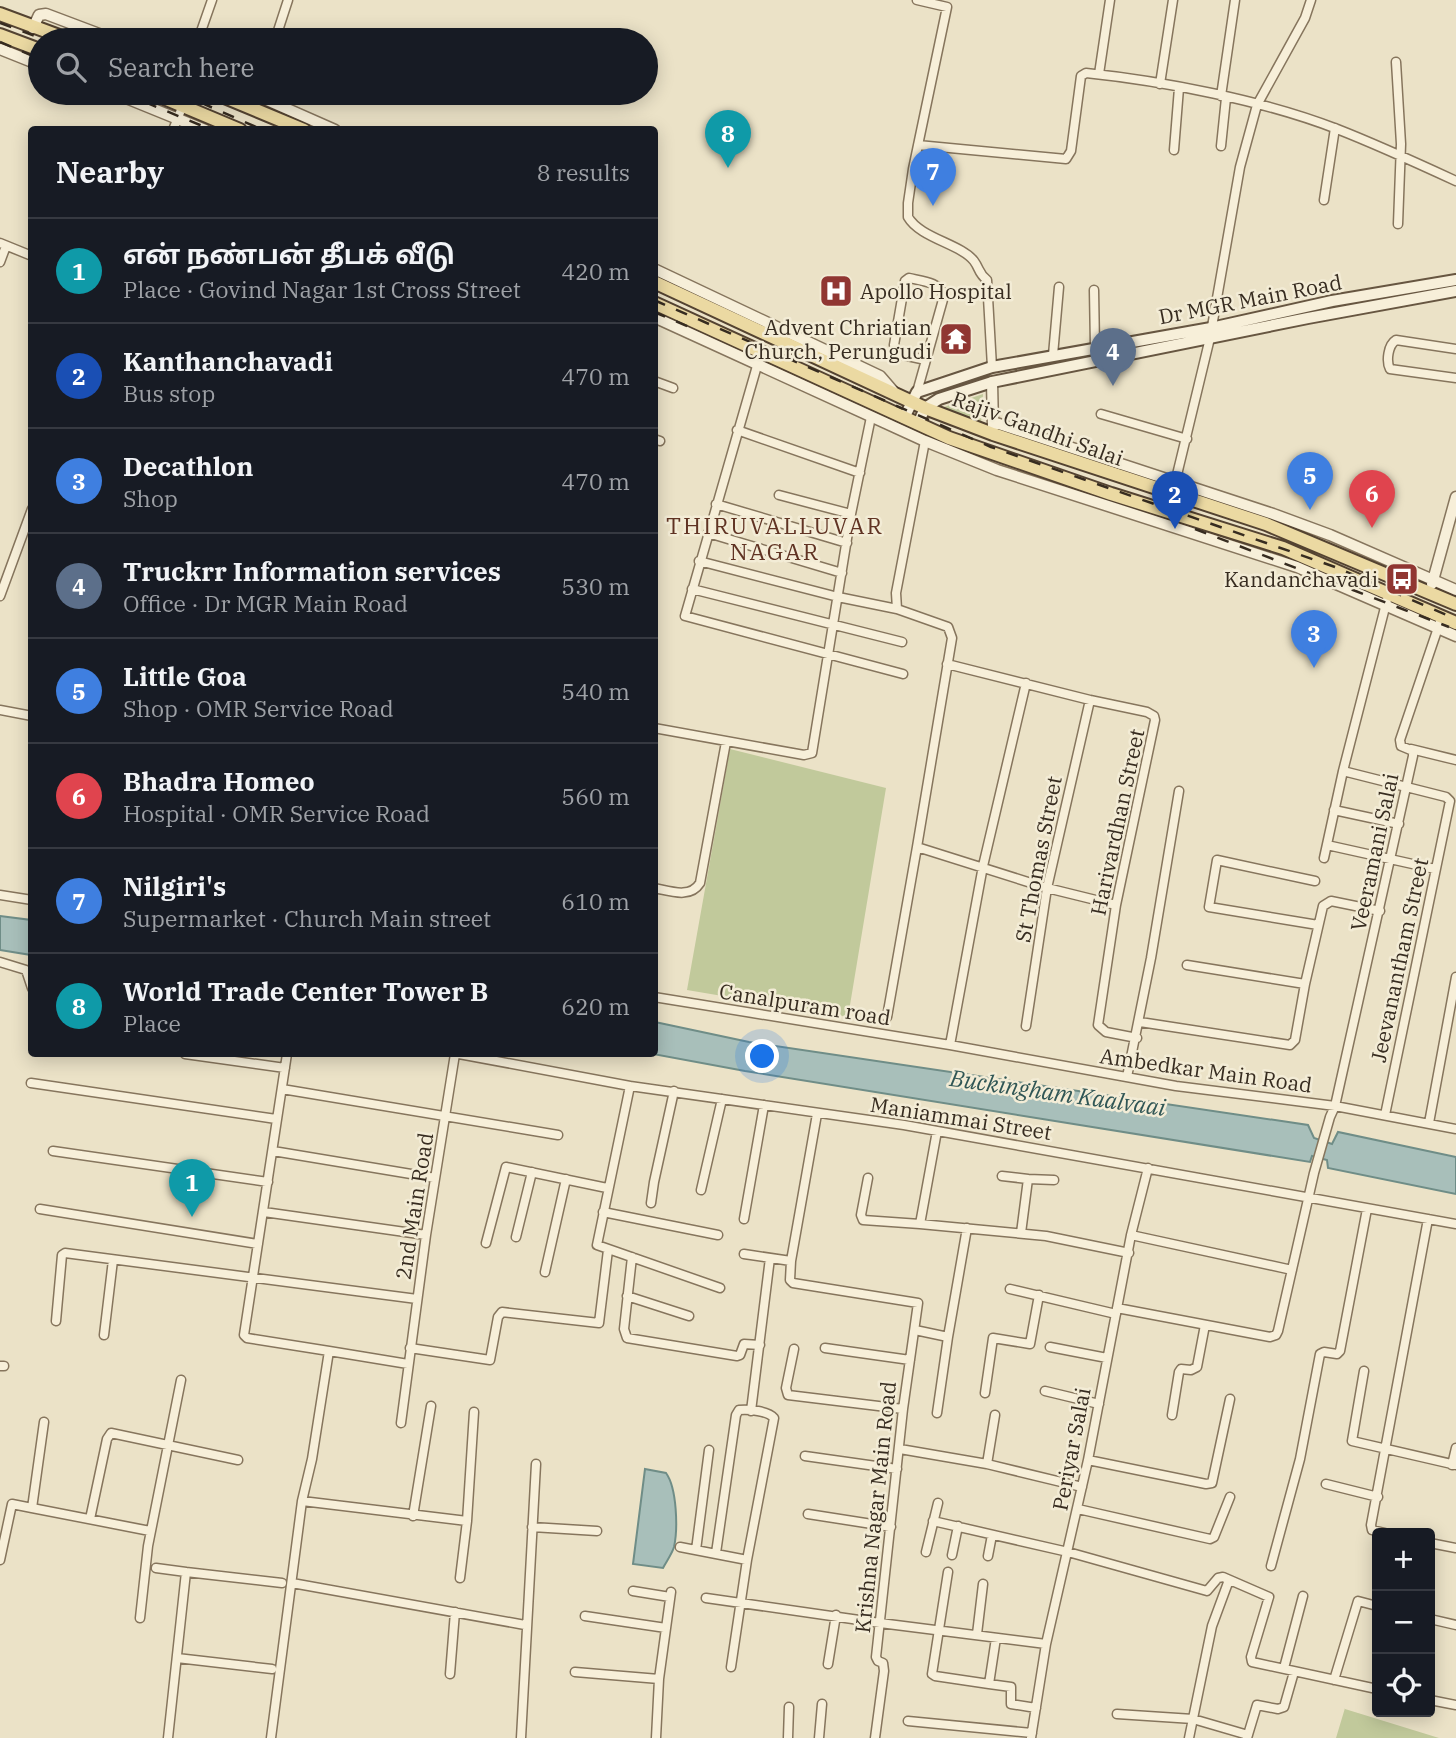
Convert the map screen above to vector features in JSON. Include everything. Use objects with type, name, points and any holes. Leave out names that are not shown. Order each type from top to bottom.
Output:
[{"type":"main road","points":[[0,14],[36,28]]},
{"type":"main road","points":[[0,35],[28,46]]},
{"type":"main road","points":[[183,105],[231,126]]},
{"type":"main road","points":[[245,105],[295,126]]},
{"type":"main road","name":"Dr MGR Main Road","points":[[925,408],[939,399],[992,382],[1210,333],[1332,301],[1456,280]]},
{"type":"main road","name":"Rajiv Gandhi Salai","points":[[658,284],[743,316],[897,395],[914,397],[925,408],[993,428],[1266,524],[1431,586],[1456,604]]},
{"type":"main road","name":"Dr MGR Main Road","points":[[914,397],[992,368],[1054,355],[1095,347],[1210,333],[1456,291]]},
{"type":"main road","name":"Rajiv Gandhi Salai","points":[[658,305],[759,357],[949,438],[1111,494],[1283,548],[1439,622],[1456,623]]},
{"type":"main road","points":[[904,418],[914,397]]},
{"type":"main road","points":[[918,424],[925,408]]},
{"type":"street","points":[[202,28],[212,0]]},
{"type":"street","points":[[279,28],[288,0]]},
{"type":"street","points":[[917,0],[947,7],[918,145],[908,217],[919,228],[974,261],[979,273],[986,280],[992,368]]},
{"type":"street","points":[[1099,74],[1110,0]]},
{"type":"street","points":[[1160,84],[1173,0]]},
{"type":"street","points":[[1222,146],[1223,97],[1236,0]]},
{"type":"street","points":[[1175,482],[1210,333],[1240,167],[1257,105],[1306,18],[1311,0]]},
{"type":"street","points":[[33,27],[39,15],[46,14],[83,28]]},
{"type":"street","points":[[0,49],[28,60]]},
{"type":"street","points":[[1396,62],[1400,156],[1398,224]]},
{"type":"street","points":[[918,145],[1066,159],[1071,151],[1081,76],[1089,73],[1160,84],[1257,105],[1335,128],[1456,181]]},
{"type":"street","points":[[1174,150],[1178,88]]},
{"type":"street","points":[[146,105],[196,126]]},
{"type":"street","points":[[174,126],[183,105]]},
{"type":"street","points":[[280,105],[325,126]]},
{"type":"street","points":[[1324,200],[1335,128]]},
{"type":"street","points":[[0,262],[3,244],[28,254]]},
{"type":"street","points":[[658,271],[743,316]]},
{"type":"street","points":[[914,397],[926,360],[944,296],[943,290],[937,285],[909,278],[905,281],[894,345],[898,354],[926,360]]},
{"type":"street","points":[[1054,355],[1059,287]]},
{"type":"street","points":[[1094,290],[1095,347]]},
{"type":"street","points":[[658,319],[759,357],[871,417],[925,442],[998,470],[1387,598],[1343,771],[1324,859]]},
{"type":"street","points":[[1456,349],[1396,340],[1390,346],[1388,365],[1390,369],[1456,378]]},
{"type":"street","points":[[759,357],[684,616],[903,674]]},
{"type":"street","points":[[658,382],[673,388]]},
{"type":"street","points":[[992,382],[993,428],[1254,507],[1331,535],[1431,586],[1456,590]]},
{"type":"street","points":[[1101,414],[1187,439]]},
{"type":"street","points":[[658,729],[804,755],[812,753],[851,514],[871,417]]},
{"type":"street","points":[[737,430],[860,474]]},
{"type":"street","points":[[897,609],[896,593],[925,442]]},
{"type":"street","points":[[779,495],[851,514]]},
{"type":"street","points":[[1431,586],[1456,498]]},
{"type":"street","points":[[716,504],[847,543]]},
{"type":"street","points":[[0,596],[28,520]]},
{"type":"street","points":[[708,533],[842,573]]},
{"type":"street","points":[[699,561],[838,597],[897,609],[948,627],[952,638],[887,1017]]},
{"type":"street","points":[[692,589],[902,642]]},
{"type":"street","points":[[1439,622],[1456,636]]},
{"type":"street","name":"Veeramani Salai","points":[[1205,1325],[1274,1337],[1279,1331],[1308,1196],[1335,1106],[1413,756],[1411,749],[1401,746],[1400,740],[1439,622]]},
{"type":"street","name":"Harivardhan Street","points":[[947,664],[1151,713],[1155,720],[1116,905],[1098,1025],[1106,1032],[1137,1038]]},
{"type":"street","points":[[950,1045],[983,866],[1026,683]]},
{"type":"street","name":"St Thomas Street","points":[[1026,1026],[1047,888],[1090,700]]},
{"type":"street","points":[[0,710],[28,715]]},
{"type":"street","points":[[658,888],[688,892],[694,891],[700,883],[726,742]]},
{"type":"street","points":[[1411,749],[1456,760]]},
{"type":"street","points":[[1343,771],[1448,798],[1452,812]]},
{"type":"street","points":[[1127,1077],[1140,1022],[1179,791]]},
{"type":"street","points":[[1334,810],[1399,824]]},
{"type":"street","name":"Jeevanantham Street","points":[[1385,1115],[1435,869],[1452,812]]},
{"type":"street","points":[[1327,845],[1435,869]]},
{"type":"street","points":[[917,847],[1047,888],[1116,905]]},
{"type":"street","points":[[1315,881],[1217,860],[1209,907],[1318,925]]},
{"type":"street","points":[[0,895],[28,899]]},
{"type":"street","points":[[1140,1022],[1290,1045],[1295,1040],[1304,984],[1323,906],[1332,901],[1380,911]]},
{"type":"street","points":[[0,962],[26,970],[28,976]]},
{"type":"street","points":[[1187,965],[1304,984]]},
{"type":"street","points":[[1429,1124],[1456,977]]},
{"type":"street","name":"Canalpuram road","points":[[658,998],[950,1045]]},
{"type":"street","name":"Ambedkar Main Road","points":[[950,1045],[1176,1086],[1335,1106],[1456,1129]]},
{"type":"street","points":[[206,1057],[285,1068]]},
{"type":"street","points":[[287,1057],[245,1336],[408,1364]]},
{"type":"street","name":"2nd Main Road","points":[[401,1423],[426,1235],[456,1057]]},
{"type":"street","name":"Maniammai Street","points":[[490,1057],[630,1086],[937,1131],[1456,1224]]},
{"type":"street","points":[[31,1083],[276,1119]]},
{"type":"street","points":[[630,1086],[596,1244],[720,1288]]},
{"type":"street","points":[[282,1088],[558,1135]]},
{"type":"street","points":[[651,1203],[674,1091]]},
{"type":"street","points":[[701,1190],[722,1100]]},
{"type":"street","points":[[744,1219],[764,1105]]},
{"type":"street","points":[[744,1254],[791,1261],[817,1114]]},
{"type":"street","points":[[920,1224],[937,1131]]},
{"type":"street","points":[[53,1151],[268,1182]]},
{"type":"street","points":[[273,1151],[435,1178]]},
{"type":"street","points":[[486,1243],[504,1169],[510,1167],[607,1188]]},
{"type":"street","name":"Periyar Salai","points":[[1032,1736],[1046,1644],[1088,1460],[1131,1235],[1148,1168]]},
{"type":"street","points":[[516,1237],[532,1172]]},
{"type":"street","points":[[1002,1176],[1054,1180]]},
{"type":"street","points":[[868,1178],[862,1219],[864,1221],[1021,1233],[1129,1253]]},
{"type":"street","points":[[545,1272],[566,1179]]},
{"type":"street","points":[[1021,1233],[1028,1179]]},
{"type":"street","points":[[40,1209],[258,1244]]},
{"type":"street","points":[[1271,1566],[1300,1459],[1320,1356],[1322,1352],[1337,1354],[1340,1351],[1367,1209]]},
{"type":"street","points":[[264,1212],[426,1235]]},
{"type":"street","points":[[603,1212],[718,1235]]},
{"type":"street","points":[[1372,1529],[1428,1219]]},
{"type":"street","points":[[937,1413],[967,1228]]},
{"type":"street","points":[[1131,1235],[1292,1270]]},
{"type":"street","points":[[410,1348],[490,1360],[498,1317],[502,1312],[599,1323],[608,1250]]},
{"type":"street","points":[[56,1321],[63,1254],[417,1299]]},
{"type":"street","points":[[632,1258],[624,1329],[627,1338],[737,1356],[744,1344],[761,1345]]},
{"type":"street","points":[[751,1411],[770,1258]]},
{"type":"street","points":[[104,1335],[113,1259]]},
{"type":"street","name":"Krishna Nagar Main Road","points":[[791,1261],[790,1280],[793,1283],[914,1301],[918,1305],[903,1409],[876,1657],[883,1663],[884,1671],[875,1738]]},
{"type":"street","points":[[1010,1289],[1117,1311],[1205,1325],[1197,1367],[1191,1370],[1181,1369],[1179,1372],[1172,1415]]},
{"type":"street","points":[[627,1296],[689,1316]]},
{"type":"street","points":[[985,1394],[993,1338],[1030,1344],[1039,1296]]},
{"type":"street","points":[[915,1330],[948,1337]]},
{"type":"street","points":[[1050,1347],[1107,1358]]},
{"type":"street","points":[[825,1348],[910,1360]]},
{"type":"street","points":[[794,1349],[786,1388],[788,1395],[903,1409]]},
{"type":"street","points":[[271,1738],[302,1501],[329,1351]]},
{"type":"street","points":[[1364,1371],[1351,1439],[1454,1465],[1456,1448]]},
{"type":"street","points":[[140,1618],[150,1531],[181,1380]]},
{"type":"street","points":[[1045,1391],[1099,1404]]},
{"type":"street","points":[[1088,1460],[1206,1484],[1212,1482],[1230,1399]]},
{"type":"street","points":[[413,1516],[431,1406]]},
{"type":"street","points":[[716,1553],[736,1415],[741,1410],[773,1415],[747,1560],[732,1667]]},
{"type":"street","points":[[460,1578],[467,1521],[474,1412]]},
{"type":"street","points":[[988,1464],[995,1415]]},
{"type":"street","points":[[32,1508],[44,1422]]},
{"type":"street","points":[[90,1519],[107,1439],[111,1433],[238,1460]]},
{"type":"street","points":[[900,1449],[988,1464],[1082,1487]]},
{"type":"street","points":[[696,1550],[709,1450]]},
{"type":"street","points":[[805,1456],[897,1469]]},
{"type":"street","points":[[521,1738],[525,1625],[536,1464]]},
{"type":"street","points":[[1326,1484],[1378,1496]]},
{"type":"street","points":[[1077,1509],[1210,1539],[1214,1537],[1230,1497]]},
{"type":"street","points":[[302,1501],[467,1521]]},
{"type":"street","points":[[926,1552],[938,1503]]},
{"type":"street","points":[[0,1560],[12,1504],[150,1531]]},
{"type":"street","points":[[808,1514],[891,1527]]},
{"type":"street","points":[[933,1521],[1068,1552],[1207,1591],[1224,1578]]},
{"type":"street","points":[[952,1555],[958,1526]]},
{"type":"street","points":[[532,1527],[597,1531]]},
{"type":"street","points":[[988,1556],[992,1535]]},
{"type":"street","points":[[1435,1544],[1456,1548]]},
{"type":"street","points":[[680,1547],[747,1560]]},
{"type":"street","points":[[156,1568],[282,1583]]},
{"type":"street","points":[[168,1738],[186,1572]]},
{"type":"street","points":[[948,1572],[933,1675],[1011,1687],[1011,1704],[1036,1707]]},
{"type":"street","points":[[1224,1578],[1269,1597],[1250,1659],[1254,1662],[1372,1688]]},
{"type":"street","points":[[1189,1738],[1224,1578]]},
{"type":"street","points":[[292,1583],[525,1625]]},
{"type":"street","points":[[977,1634],[983,1584]]},
{"type":"street","points":[[633,1591],[671,1594],[659,1679],[656,1738]]},
{"type":"street","points":[[1284,1668],[1303,1596]]},
{"type":"street","points":[[706,1598],[1046,1644]]},
{"type":"street","points":[[1334,1680],[1358,1601],[1372,1605]]},
{"type":"street","points":[[450,1674],[455,1612]]},
{"type":"street","points":[[828,1664],[836,1615]]},
{"type":"street","points":[[585,1616],[666,1628]]},
{"type":"street","points":[[1435,1620],[1456,1625]]},
{"type":"street","points":[[989,1684],[996,1638]]},
{"type":"street","points":[[177,1658],[272,1669]]},
{"type":"street","points":[[575,1672],[659,1679]]},
{"type":"street","points":[[1117,1714],[1193,1719],[1247,1737],[1257,1705],[1278,1709],[1284,1707],[1294,1672]]},
{"type":"street","points":[[1435,1701],[1456,1705]]},
{"type":"street","points":[[819,1738],[822,1704]]},
{"type":"street","points":[[788,1738],[789,1707]]},
{"type":"street","points":[[908,1721],[1032,1736]]},
{"type":"green space","points":[[983,394],[981,425],[944,407]]},
{"type":"green space","points":[[730,749],[886,788],[848,1017],[687,990]]},
{"type":"green space","points":[[1345,1709],[1439,1738],[1336,1738]]},
{"type":"water","points":[[0,916],[28,920],[28,955],[0,950]]},
{"type":"water","name":"Buckingham Kaalvaai","points":[[658,1023],[749,1042],[1308,1125],[1314,1138],[1332,1144],[1338,1132],[1456,1157],[1456,1194],[1328,1168],[1327,1160],[1312,1156],[1310,1162],[658,1055]]},
{"type":"water","points":[[645,1469],[666,1473],[674,1498],[674,1547],[663,1568],[633,1564]]},
{"type":"railway","points":[[0,23],[28,33]]},
{"type":"railway","points":[[0,42],[28,54]]},
{"type":"railway","points":[[152,105],[202,126]]},
{"type":"railway","points":[[206,105],[254,126]]},
{"type":"railway","points":[[658,302],[991,447],[1335,567],[1456,619]]},
{"type":"railway","points":[[658,314],[694,329]]},
{"type":"railway","points":[[1195,529],[1449,627]]},
{"type":"place","name":"World Trade Center Tower B","points":[[728,168]]},
{"type":"place","name":"Nilgiri's","points":[[933,206]]},
{"type":"place","name":"Apollo Hospital","points":[[836,291]]},
{"type":"place","name":"Advent Chriatian Church, Perungudi","points":[[956,339]]},
{"type":"place","name":"Truckrr Information services","points":[[1113,386]]},
{"type":"place","name":"Little Goa","points":[[1310,510]]},
{"type":"place","name":"Bhadra Homeo","points":[[1372,528]]},
{"type":"place","name":"Kanthanchavadi","points":[[1175,529]]},
{"type":"place","name":"Kandanchavadi","points":[[1402,579]]},
{"type":"place","name":"Decathlon","points":[[1314,668]]},
{"type":"place","name":"என் நண்பன் தீபக் வீடு","points":[[192,1217]]},
{"type":"district","name":"THIRUVALLUVAR NAGAR","points":[[775,538]]}]
